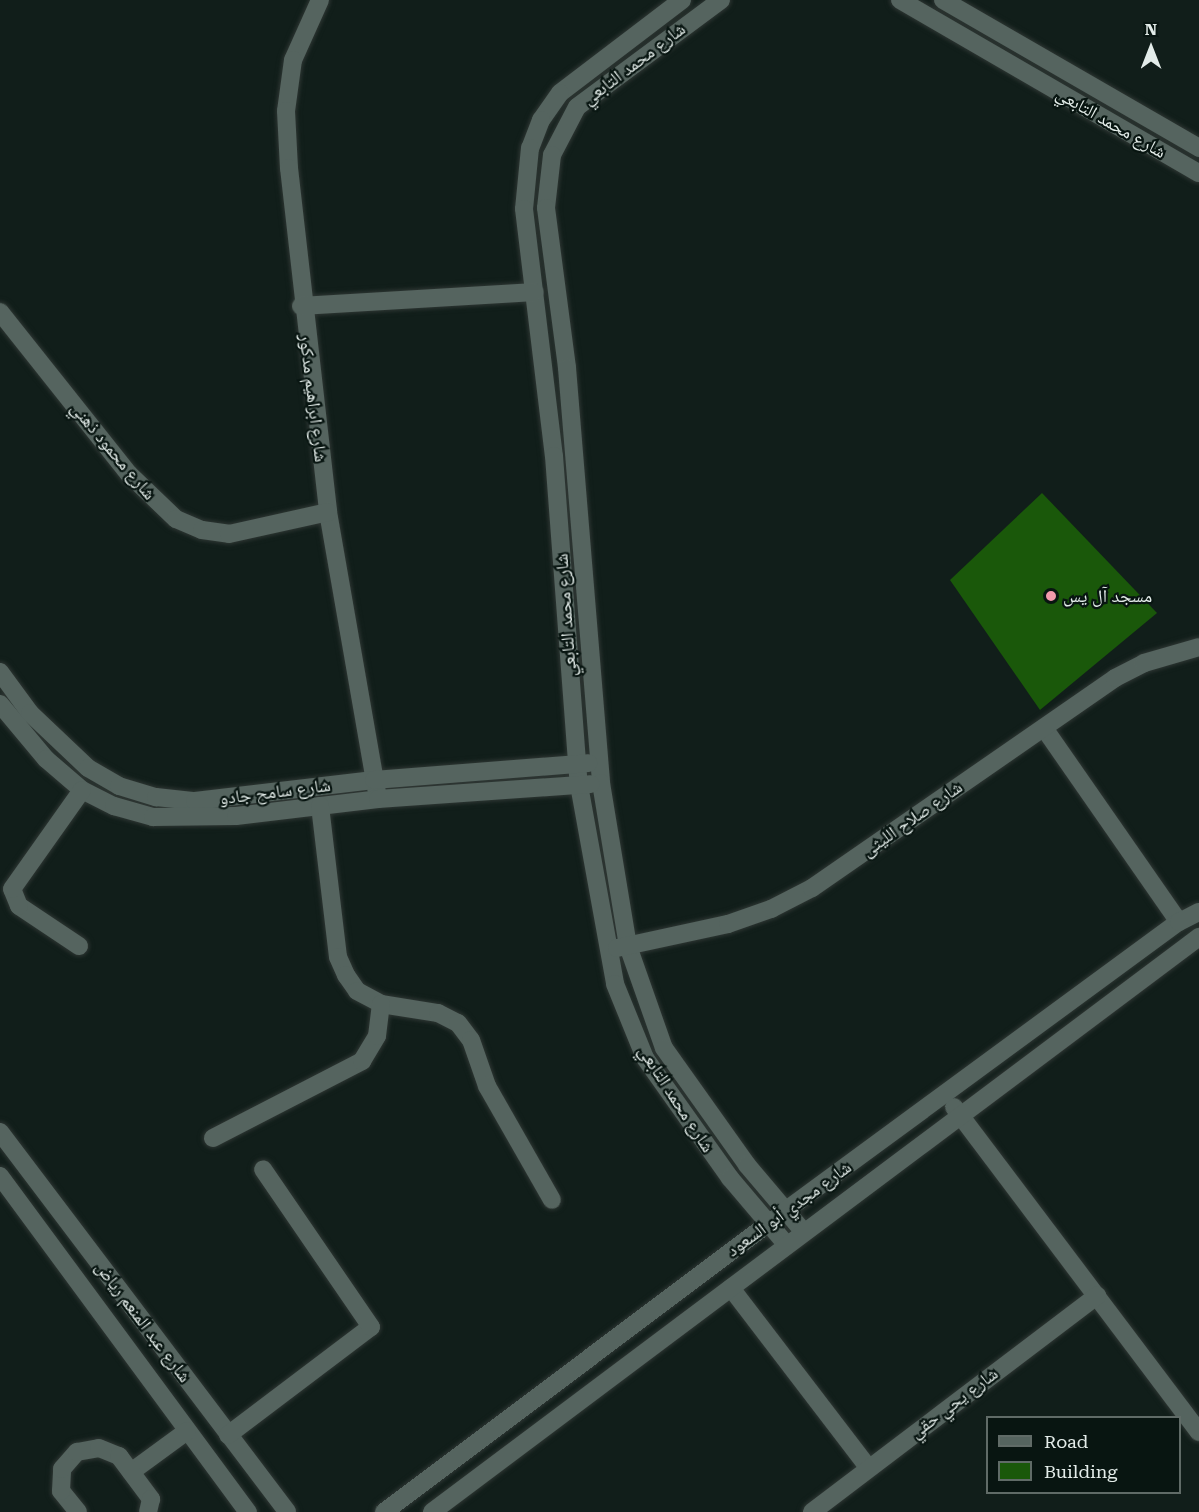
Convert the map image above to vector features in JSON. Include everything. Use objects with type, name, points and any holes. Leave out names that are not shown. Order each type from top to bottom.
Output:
[{"type":"street","name":"شارع ابراهيم مدكور","points":[[320,0],[293,60],[286,111],[301,306],[328,512],[378,800]]},
{"type":"street","name":"شارع محمد التابعي","points":[[682,0],[560,93],[541,120],[530,148],[524,209],[546,370],[579,785],[607,950],[615,984],[645,1058],[730,1178],[786,1244]]},
{"type":"street","name":"شارع محمد التابعي","points":[[900,0],[1199,173]]},
{"type":"street","name":"شارع محمد التابعي","points":[[943,0],[1199,148]]},
{"type":"street","name":"شارع محمد التابعي","points":[[718,1],[577,107],[558,139],[552,155],[546,208],[567,368],[601,783],[628,946],[664,1048],[747,1165],[803,1231]]},
{"type":"street","points":[[301,306],[535,292]]},
{"type":"street","name":"شارع محمود ذهني","points":[[0,312],[129,474],[176,519],[202,530],[229,534],[328,512]]},
{"type":"street","points":[[546,370],[567,368]]},
{"type":"street","name":"شارع صلاح الليثى","points":[[607,950],[728,924],[771,909],[812,888],[1115,678],[1144,663],[1199,647]]},
{"type":"street","name":"شارع سامح جادو","points":[[0,672],[30,713],[88,768],[119,786],[156,797],[195,801],[374,780],[599,762]]},
{"type":"street","name":"شارع سامح جادو","points":[[0,704],[46,759],[82,790],[114,806],[153,817],[236,816],[378,800],[601,783]]},
{"type":"street","points":[[1044,728],[1179,922]]},
{"type":"street","points":[[79,946],[19,906],[12,889],[82,790]]},
{"type":"street","points":[[320,806],[338,957],[357,991],[381,1004],[438,1013],[458,1023],[471,1040],[488,1086],[552,1200]]},
{"type":"street","name":"شارع مجدي أبو السعود","points":[[384,1512],[785,1211],[945,1096],[1179,922],[1199,912]]},
{"type":"street","name":"شارع مجدي أبو السعود","points":[[432,1512],[731,1288],[803,1231],[961,1116],[1199,937]]},
{"type":"street","points":[[213,1138],[362,1061],[377,1036],[381,1004]]},
{"type":"street","points":[[945,1096],[1199,1432]]},
{"type":"street","name":"شارع عبد المنعم رياض","points":[[0,1132],[287,1512]]},
{"type":"street","points":[[228,1435],[371,1327],[263,1169]]},
{"type":"street","name":"شارع عبد المنعم رياض","points":[[0,1176],[248,1512]]},
{"type":"street","points":[[731,1288],[868,1467]]},
{"type":"street","name":"شارع يحي حقي","points":[[812,1512],[868,1467],[1097,1296]]},
{"type":"street","points":[[131,1472],[187,1431]]},
{"type":"street","points":[[78,1512],[61,1491],[60,1480],[68,1460],[77,1452],[99,1448],[110,1450],[152,1499],[148,1512]]},
{"type":"street","points":[[411,1491],[427,1512]]},
{"type":"building","name":"مسجد آل يس","points":[[1042,493],[1157,613],[1040,710],[950,580]]},
{"type":"place","name":"مسجد آل يس","points":[[1051,596]]}]
